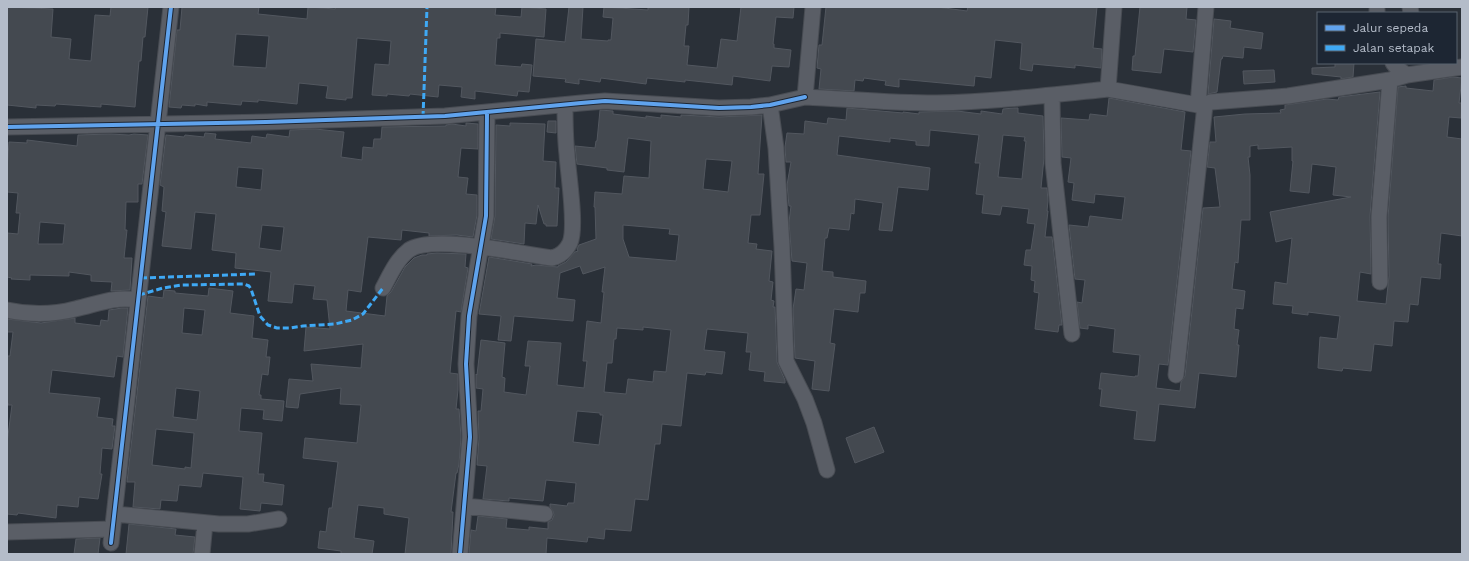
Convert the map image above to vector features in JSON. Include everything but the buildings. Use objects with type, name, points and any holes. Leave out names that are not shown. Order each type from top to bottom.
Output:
[{"type":"street","points":[[7,532],[112,536],[171,7]]},
{"type":"street","points":[[805,97],[814,7]]},
{"type":"street","points":[[1108,89],[1114,7]]},
{"type":"street","points":[[1176,375],[1194,104],[1206,7]]},
{"type":"street","points":[[1394,64],[1398,69],[1414,71],[1462,67]]},
{"type":"street","points":[[7,127],[445,116],[605,102],[771,109],[805,97],[936,103],[1052,95],[1108,89],[1194,104],[1288,96],[1390,80],[1414,71]]},
{"type":"street","points":[[1380,282],[1379,217],[1390,80]]},
{"type":"street","points":[[1052,95],[1053,163],[1072,334]]},
{"type":"street","points":[[383,288],[401,258],[416,246],[443,244],[481,247],[552,258],[558,257],[564,253],[570,242],[572,220],[566,152],[565,105]]},
{"type":"street","points":[[771,109],[776,148],[782,247],[786,361],[805,399],[814,423],[827,470]]},
{"type":"street","points":[[460,554],[470,437],[466,364],[469,316],[486,216],[487,113]]},
{"type":"street","points":[[7,310],[23,313],[48,313],[74,309],[120,298],[139,291]]},
{"type":"street","points":[[465,506],[545,514]]},
{"type":"street","points":[[115,514],[205,523],[248,524],[278,519]]},
{"type":"street","points":[[202,554],[205,523]]},
{"type":"marked path","points":[[423,117],[427,7]]},
{"type":"marked path","points":[[141,278],[256,274]]},
{"type":"marked path","points":[[139,295],[163,288],[182,285],[244,284],[249,286],[251,289],[260,316],[268,325],[277,328],[290,328],[335,324],[352,320],[363,314],[383,288]]},
{"type":"cycle path","points":[[111,543],[171,7]]},
{"type":"cycle path","points":[[7,127],[266,122],[445,116],[605,101],[719,108],[751,107],[770,105],[805,97]]},
{"type":"cycle path","points":[[460,554],[470,437],[466,364],[469,316],[486,216],[487,113]]}]
